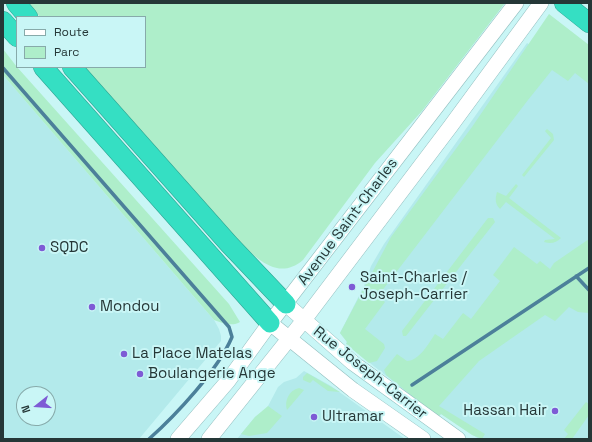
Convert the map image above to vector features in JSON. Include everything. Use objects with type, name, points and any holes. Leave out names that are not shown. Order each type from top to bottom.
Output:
[{"type":"highway","points":[[16,3],[27,16]]},
{"type":"highway","points":[[564,3],[589,23]]},
{"type":"highway","points":[[3,21],[16,36]]},
{"type":"highway","points":[[44,68],[270,323]]},
{"type":"highway","points":[[73,68],[229,244],[286,304]]},
{"type":"main road","name":"Avenue Saint-Charles","points":[[209,439],[304,320],[541,3]]},
{"type":"main road","name":"Avenue Saint-Charles","points":[[178,439],[228,381],[270,323],[514,4]]},
{"type":"main road","name":"Rue Joseph-Carrier","points":[[286,304],[371,377],[458,439]]},
{"type":"main road","name":"Rue Joseph-Carrier","points":[[270,323],[353,390],[422,439]]},
{"type":"shaded area","points":[[535,37],[589,80],[589,439],[479,439],[441,414],[438,417],[346,344],[347,342],[340,333],[364,286],[371,266],[384,244],[527,43],[530,45]]},
{"type":"shaded area","points":[[3,75],[214,320],[219,329],[221,341],[139,439],[3,439]]},
{"type":"shaded area","points":[[304,371],[331,386],[405,439],[237,439],[255,417],[267,408],[278,387],[284,382],[296,378]]},
{"type":"green space","points":[[28,3],[505,3],[422,111],[375,163],[303,260],[284,269],[276,268],[259,259],[236,239],[85,68],[146,68],[146,16],[39,16]]},
{"type":"green space","points":[[549,14],[589,45],[589,84],[575,73],[568,81],[552,70],[528,100],[378,296],[385,302],[365,329],[384,344],[385,348],[377,361],[369,363],[346,344],[347,342],[340,333],[391,237],[472,127]]},
{"type":"green space","points":[[3,49],[16,66],[16,68],[18,68],[229,304],[240,322],[231,324],[214,320],[3,75]]},
{"type":"green space","points":[[547,129],[553,134],[554,140],[524,177],[522,175],[551,138],[545,131]]},
{"type":"green space","points":[[516,184],[518,186],[509,198],[561,238],[559,240],[553,243],[544,242],[545,240],[555,239],[506,202],[500,209],[498,207],[496,201],[497,192],[506,196]]},
{"type":"green space","points":[[488,218],[493,218],[495,222],[406,336],[403,336],[402,331]]},
{"type":"green space","points":[[589,239],[589,313],[578,312],[569,307],[555,321],[545,315],[479,361],[439,406],[485,434],[482,439],[472,435],[441,414],[438,417],[386,375],[384,370],[397,354],[407,361],[416,358],[420,355],[435,334],[443,339],[463,313],[471,319],[500,281],[493,275],[514,247],[537,264],[540,261],[550,269],[554,263]]},
{"type":"green space","points":[[307,373],[340,392],[328,391],[313,380],[310,383],[303,380],[303,377]]},
{"type":"green space","points":[[299,388],[304,390],[287,410],[286,403],[288,396],[292,391]]},
{"type":"green space","points":[[586,402],[589,404],[589,415],[572,439],[564,439],[568,434],[564,430]]},
{"type":"green space","points":[[268,406],[282,416],[267,433],[249,436],[241,434],[255,417]]},
{"type":"waterway","points":[[3,68],[229,327],[232,337],[226,350],[217,363],[183,405],[149,439]]},
{"type":"waterway","points":[[412,385],[589,268]]},
{"type":"waterway","points":[[576,276],[589,290]]},
{"type":"place","name":"SQDC","points":[[42,248]]},
{"type":"place","name":"Saint-Charles / Joseph-Carrier","points":[[352,287]]},
{"type":"place","name":"Mondou","points":[[92,307]]},
{"type":"place","name":"La Place Matelas","points":[[124,354]]},
{"type":"place","name":"Boulangerie Ange","points":[[140,374]]},
{"type":"place","name":"Hassan Hair","points":[[555,411]]},
{"type":"place","name":"Ultramar","points":[[314,417]]}]
